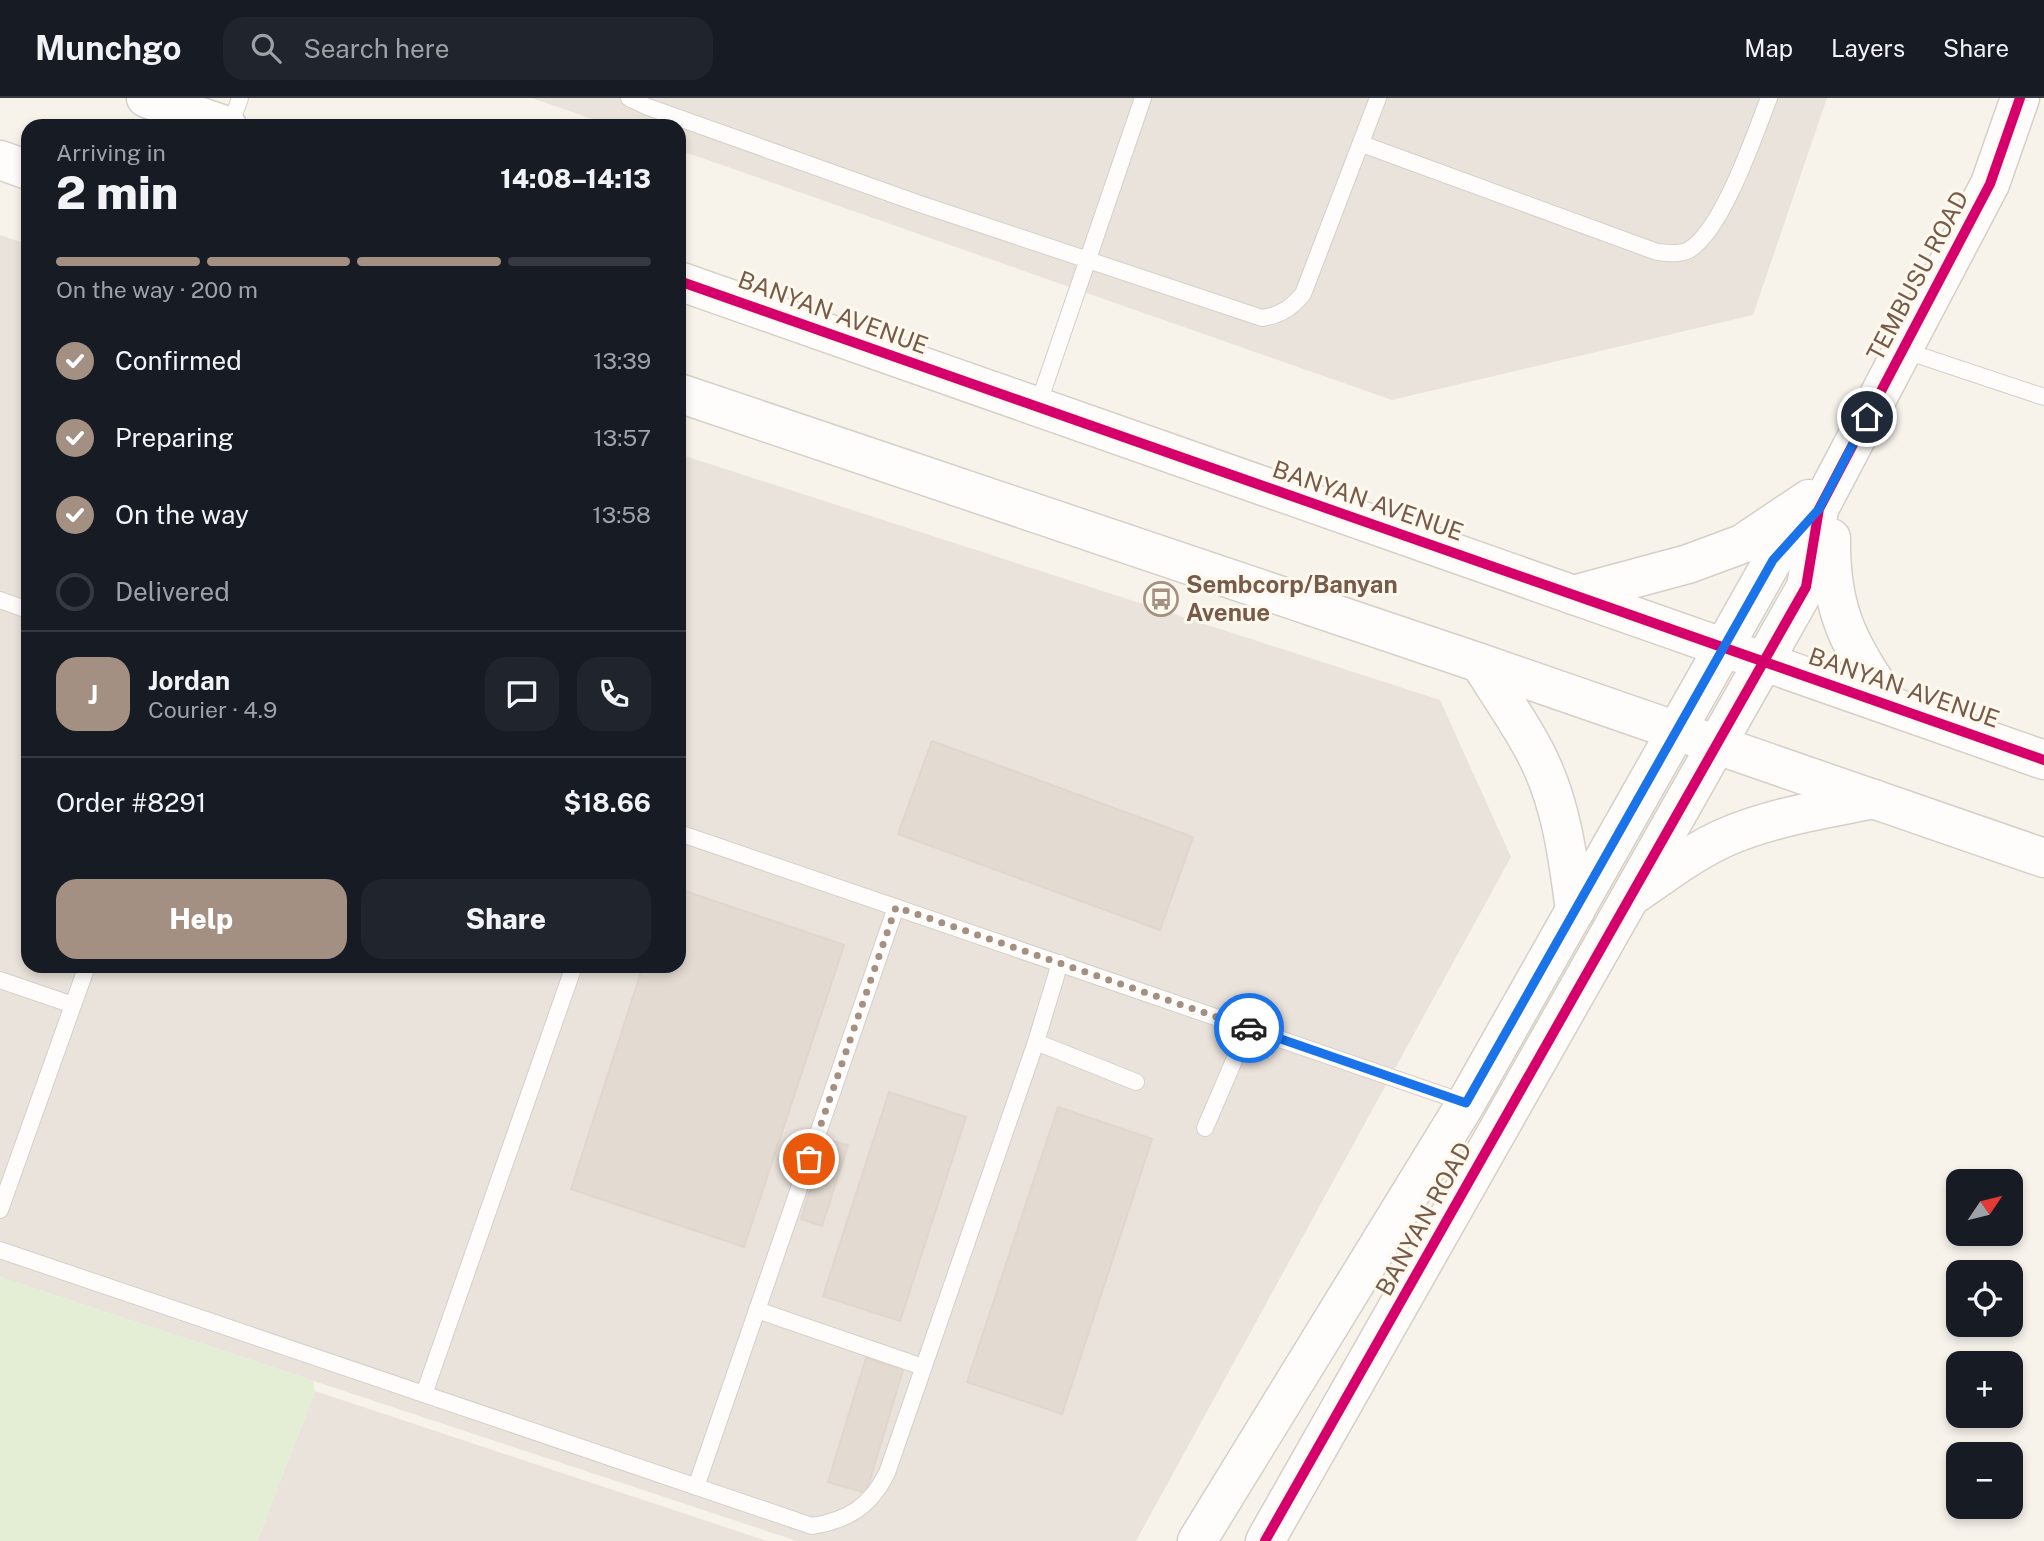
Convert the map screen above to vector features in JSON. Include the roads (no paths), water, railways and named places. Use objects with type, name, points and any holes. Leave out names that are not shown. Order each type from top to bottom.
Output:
[{"type":"street","points":[[146,98],[208,119]]},
{"type":"street","name":"TEMBUSU ROAD","points":[[1726,648],[1773,560],[1825,497],[1990,184],[2020,98]]},
{"type":"street","points":[[0,160],[21,168]]},
{"type":"street","name":"BANYAN AVENUE","points":[[686,283],[2044,760]]},
{"type":"street","points":[[686,395],[1480,663],[2044,858]]},
{"type":"street","points":[[1573,595],[1688,564],[1742,544],[1825,497],[1831,579],[1839,616],[1867,670],[1891,706]]},
{"type":"street","name":"TEMBUSU ROAD","points":[[1763,661],[1806,587],[1825,497]]},
{"type":"street","name":"BANYAN ROAD","points":[[1197,1541],[1466,1103],[1726,648]]},
{"type":"street","name":"BANYAN ROAD","points":[[1265,1541],[1763,661]]},
{"type":"street","points":[[1480,663],[1535,752],[1554,798],[1566,843],[1575,911]]},
{"type":"street","points":[[1630,899],[1686,859],[1727,836],[1783,819],[1874,799]]},
{"type":"lane","points":[[231,119],[240,98]]},
{"type":"lane","points":[[629,98],[682,119]]},
{"type":"lane","points":[[1037,408],[1143,98]]},
{"type":"lane","points":[[686,120],[1088,261],[1262,318],[1277,316],[1291,308],[1303,293],[1378,98]]},
{"type":"lane","points":[[1362,144],[1657,252],[1686,252],[1702,240],[1736,180],[1769,98]]},
{"type":"lane","points":[[1903,350],[2044,397]]},
{"type":"lane","points":[[0,600],[21,608]]},
{"type":"lane","points":[[686,835],[1466,1103]]},
{"type":"lane","points":[[696,1487],[896,907]]},
{"type":"lane","points":[[0,1250],[812,1526],[838,1522],[860,1510],[877,1492],[887,1473],[1036,1042],[1060,963]]},
{"type":"lane","points":[[0,1210],[84,973]]},
{"type":"lane","points":[[424,1394],[572,973]]},
{"type":"lane","points":[[0,980],[73,1005]]},
{"type":"lane","points":[[1205,1128],[1248,1028]]},
{"type":"lane","points":[[1036,1042],[1136,1082]]},
{"type":"lane","points":[[757,1310],[923,1367]]},
{"type":"place","name":"Sembcorp/Banyan Avenue","points":[[1161,599]]}]
